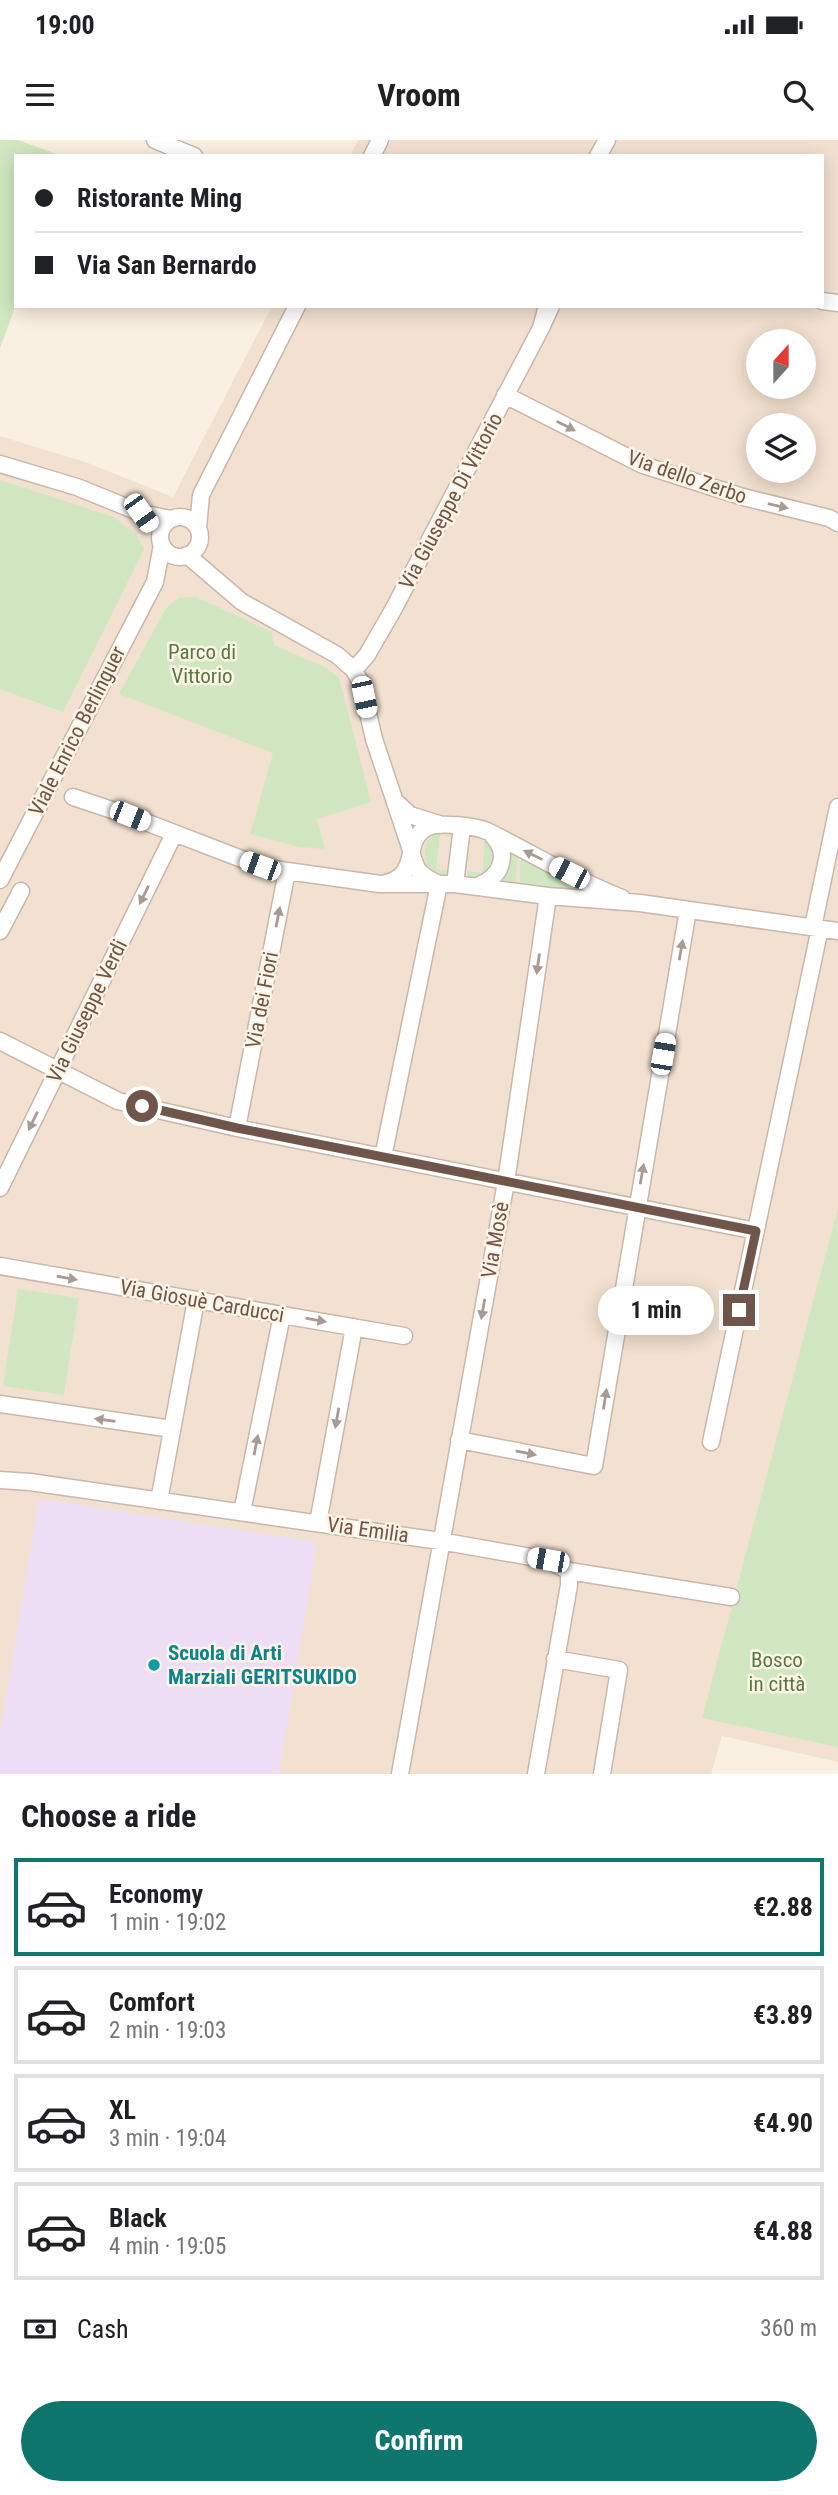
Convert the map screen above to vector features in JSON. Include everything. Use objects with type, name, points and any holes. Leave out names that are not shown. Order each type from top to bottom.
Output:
[{"type":"street","points":[[155,140],[189,154]]},
{"type":"street","points":[[141,513],[170,554],[189,553],[200,541],[198,528],[201,495],[295,308]]},
{"type":"street","name":"Via Giuseppe Di Vittorio","points":[[354,670],[383,629],[541,327],[548,308]]},
{"type":"street","name":"Via dello Zerbo","points":[[505,396],[643,465],[726,492],[829,518],[838,523]]},
{"type":"street","points":[[0,464],[77,487],[141,513],[187,518],[198,528]]},
{"type":"street","points":[[161,542],[162,528],[201,495]]},
{"type":"street","name":"Viale Enrico Berlinguer","points":[[0,880],[155,582],[161,542]]},
{"type":"street","points":[[189,553],[242,603],[337,655],[354,670],[361,683],[370,726],[417,870],[426,878],[447,884]]},
{"type":"street","name":"Viale Enrico Berlinguer","points":[[155,582],[189,553]]},
{"type":"street","points":[[73,797],[260,866],[287,871],[380,884],[447,884],[640,903],[838,931]]},
{"type":"street","points":[[392,797],[410,815],[441,825],[484,830],[607,892],[640,903]]},
{"type":"street","points":[[711,1442],[817,928],[838,807]]},
{"type":"street","points":[[380,884],[393,881],[405,873],[413,844],[421,832],[441,825]]},
{"type":"street","points":[[383,1157],[462,827]]},
{"type":"street","name":"Via Giuseppe Verdi","points":[[0,1188],[174,834]]},
{"type":"street","points":[[477,887],[493,879],[502,863],[500,846],[492,835]]},
{"type":"street","name":"Via dei Fiori","points":[[237,1128],[287,871]]},
{"type":"street","points":[[0,931],[20,891]]},
{"type":"street","name":"Via Mosè","points":[[400,1774],[506,1181],[548,896]]},
{"type":"street","points":[[459,1440],[594,1466],[688,910]]},
{"type":"street","points":[[0,1041],[118,1101],[237,1128],[756,1231]]},
{"type":"street","name":"Via Giosuè Carducci","points":[[0,1266],[404,1336]]},
{"type":"street","points":[[159,1501],[196,1300]]},
{"type":"street","points":[[243,1512],[282,1315]]},
{"type":"street","points":[[318,1523],[354,1327]]},
{"type":"street","points":[[0,1404],[172,1429]]},
{"type":"street","name":"Via Emilia","points":[[0,1480],[30,1482],[440,1541],[548,1560],[569,1572],[732,1597]]},
{"type":"street","points":[[536,1774],[569,1572]]},
{"type":"street","points":[[555,1659],[619,1670],[602,1774]]},
{"type":"shaded area","points":[[358,140],[838,140],[838,1762],[722,1736],[711,1774],[0,1774],[0,436],[88,463],[173,497],[271,308],[824,308],[824,154],[351,154]]},
{"type":"shaded area","points":[[39,1499],[317,1542],[279,1774],[0,1774],[0,1735]]},
{"type":"green space","points":[[0,140],[18,140],[56,154],[14,154],[15,308],[0,348]]},
{"type":"green space","points":[[0,480],[114,517],[136,534],[144,549],[63,712],[0,689]]},
{"type":"green space","name":"Parco di Vittorio","points":[[196,597],[272,632],[274,645],[322,666],[339,677],[371,802],[317,819],[325,849],[299,847],[250,834],[273,753],[119,694],[166,608],[179,598]]},
{"type":"green space","points":[[454,830],[454,836],[440,835],[436,869],[449,871],[448,876],[437,875],[427,868],[426,844],[438,833]]},
{"type":"green space","points":[[470,831],[491,840],[496,863],[479,880],[467,879],[467,871],[482,873],[485,839],[470,837]]},
{"type":"green space","points":[[507,847],[518,853],[515,886],[497,882]]},
{"type":"green space","points":[[523,856],[593,892],[520,886],[520,861]]},
{"type":"green space","name":"Bosco in città","points":[[838,1208],[838,1747],[702,1718]]},
{"type":"green space","points":[[18,1289],[79,1298],[64,1395],[3,1386]]},
{"type":"place","name":"Scuola di Arti Marziali GERITSUKIDO","points":[[154,1665]]},
{"type":"route","points":[[142,1106],[237,1128],[756,1231],[739,1310]]}]
